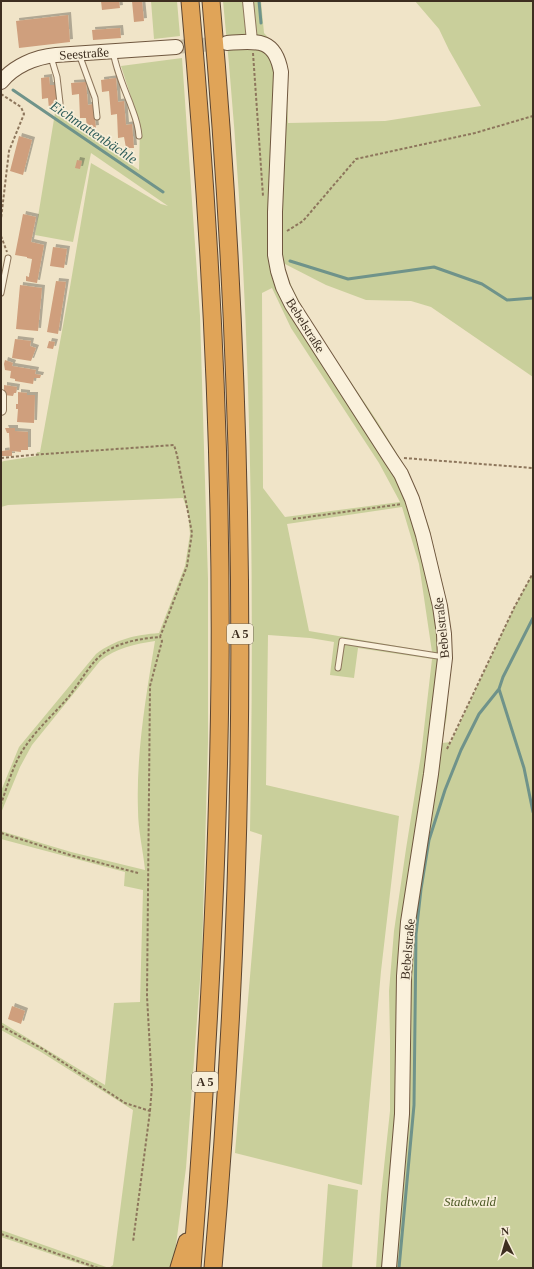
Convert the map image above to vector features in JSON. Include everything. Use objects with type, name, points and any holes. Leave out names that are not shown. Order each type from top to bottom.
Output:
[{"type":"highway","name":"A 5","points":[[190,1],[203,168],[214,387],[219,540],[220,674],[216,857],[208,1045],[192,1268]]},
{"type":"highway","name":"A 5","points":[[211,1],[228,229],[236,402],[240,667],[237,856],[228,1049],[213,1268]]},
{"type":"highway","points":[[179,1268],[196,1217]]},
{"type":"street","points":[[227,43],[252,41],[248,1]]},
{"type":"street","name":"Bebelstraße","points":[[252,41],[263,43],[273,50],[279,61],[281,72],[275,212],[275,255],[283,287],[292,305],[401,474],[413,502],[432,570],[440,606],[444,634],[445,658],[431,774],[408,922],[404,976],[402,1114],[390,1268]]},
{"type":"street","name":"Seestraße","points":[[2,78],[24,64],[40,58],[51,56],[176,47]]},
{"type":"street","points":[[1,395],[1,410]]},
{"type":"lane","points":[[113,51],[115,63],[135,114],[138,126],[138,136]]},
{"type":"lane","points":[[79,54],[95,98],[98,117]]},
{"type":"lane","points":[[51,56],[57,77],[60,103]]},
{"type":"lane","points":[[1,293],[8,258]]},
{"type":"lane","points":[[338,668],[342,641],[445,658]]},
{"type":"path","points":[[1,94],[21,107],[24,114],[9,151],[1,219]]},
{"type":"path","points":[[275,237],[303,222],[356,159],[475,133],[533,116]]},
{"type":"path","points":[[1,236],[6,246],[8,258]]},
{"type":"path","points":[[1,458],[174,445],[192,533],[187,566],[160,637],[162,641],[150,686],[148,996],[152,1086],[133,1242]]},
{"type":"path","points":[[391,458],[412,458],[533,468]]},
{"type":"path","points":[[293,519],[413,502]]},
{"type":"path","points":[[443,755],[451,742],[514,608],[533,573]]},
{"type":"path","points":[[1,804],[21,753],[39,730],[67,699],[96,660],[106,651],[120,645],[160,637]]},
{"type":"path","points":[[1,833],[70,855],[138,873]]},
{"type":"path","points":[[1,1026],[41,1048],[125,1103],[150,1111]]},
{"type":"path","points":[[1,1234],[98,1268]]},
{"type":"green space","points":[[151,1],[177,1],[180,36],[154,39]]},
{"type":"green space","name":"Stadtwald","points":[[223,1],[261,1],[264,33],[280,51],[286,62],[288,123],[385,121],[481,106],[449,50],[439,29],[415,1],[533,1],[533,377],[431,307],[411,301],[366,300],[326,285],[283,263],[291,285],[306,315],[377,421],[404,465],[416,490],[429,527],[449,611],[451,639],[447,715],[442,743],[451,742],[514,608],[533,573],[533,1268],[376,1268],[381,1195],[390,1111],[389,991],[394,931],[421,755],[432,659],[358,648],[354,678],[330,675],[334,642],[310,638],[268,635],[266,785],[399,816],[381,971],[362,1185],[235,1153],[262,835],[250,831],[252,623],[249,416],[240,208]],"holes":[[[272,288],[291,328],[379,463],[400,502],[285,517],[263,488],[262,293]],[[402,507],[419,564],[432,652],[309,631],[287,524]]]},
{"type":"green space","points":[[182,58],[200,316],[208,579],[208,742],[202,953],[186,1168],[173,1268],[109,1268],[113,1265],[133,1110],[41,1052],[1,1030],[1,1022],[105,1085],[114,1003],[140,1002],[143,890],[124,886],[125,872],[1,839],[1,831],[71,852],[145,870],[138,818],[138,789],[142,725],[155,641],[126,647],[100,661],[32,745],[20,767],[1,813],[1,791],[19,747],[96,654],[118,641],[142,635],[159,633],[185,566],[190,534],[188,512],[183,498],[8,505],[1,507],[1,462],[36,456],[37,452],[40,452],[91,163],[161,204],[168,206],[91,153],[73,242],[35,235],[55,113],[139,170],[140,125],[121,66]]},
{"type":"green space","points":[[328,1184],[358,1190],[352,1268],[322,1268]]},
{"type":"green space","points":[[1,1230],[109,1268],[92,1268],[1,1237]]},
{"type":"building","points":[[101,1],[119,1],[120,8],[102,10]]},
{"type":"building","points":[[132,1],[142,1],[144,21],[134,22]]},
{"type":"building","points":[[68,15],[70,42],[19,48],[16,21]]},
{"type":"building","points":[[120,28],[121,38],[93,40],[92,30]]},
{"type":"building","points":[[49,77],[50,85],[55,85],[58,109],[49,109],[48,98],[42,99],[41,78]]},
{"type":"building","points":[[116,78],[118,102],[124,101],[126,125],[132,124],[134,148],[126,148],[124,137],[118,138],[117,114],[111,115],[109,91],[102,92],[101,80]]},
{"type":"building","points":[[86,82],[88,105],[93,104],[96,128],[87,129],[86,118],[80,118],[79,94],[72,95],[71,83]]},
{"type":"building","points":[[19,136],[32,140],[23,175],[10,171]]},
{"type":"building","points":[[77,160],[82,161],[80,169],[75,168]]},
{"type":"building","points":[[23,214],[36,217],[31,242],[44,245],[37,283],[26,281],[26,276],[29,277],[32,259],[15,255]]},
{"type":"building","points":[[53,247],[67,249],[64,268],[50,266]]},
{"type":"building","points":[[56,281],[66,282],[58,334],[47,332]]},
{"type":"building","points":[[20,285],[42,288],[38,331],[16,329]]},
{"type":"building","points":[[15,339],[31,341],[30,346],[36,348],[31,361],[12,358]]},
{"type":"building","points":[[49,341],[55,342],[53,349],[47,348]]},
{"type":"building","points":[[5,360],[13,363],[12,366],[36,370],[35,374],[41,375],[40,378],[34,378],[33,384],[15,381],[15,379],[10,378],[11,371],[5,370]]},
{"type":"building","points":[[4,385],[17,387],[16,393],[14,393],[13,396],[4,395]]},
{"type":"building","points":[[18,392],[27,393],[27,395],[35,395],[34,423],[17,422],[18,409],[16,409],[16,404],[18,404]]},
{"type":"building","points":[[5,428],[15,428],[15,431],[28,432],[28,450],[21,450],[21,452],[12,451],[12,456],[2,456],[2,451],[10,450],[9,433],[7,433]]},
{"type":"building","points":[[12,1006],[25,1011],[21,1024],[8,1019]]},
{"type":"waterway","points":[[259,1],[261,23]]},
{"type":"waterway","name":"Eichmattenbächle","points":[[13,90],[163,192]]},
{"type":"waterway","name":"Eichmattenbächle","points":[[290,261],[348,279],[434,267],[482,284],[507,300],[533,298]]},
{"type":"waterway","points":[[533,618],[503,677],[499,689],[524,768],[533,812]]},
{"type":"waterway","points":[[399,1268],[414,1105],[416,934],[421,889],[429,840],[445,790],[461,750],[479,714],[499,689]]},
{"type":"tunnel","points":[[176,47],[225,43]]}]
